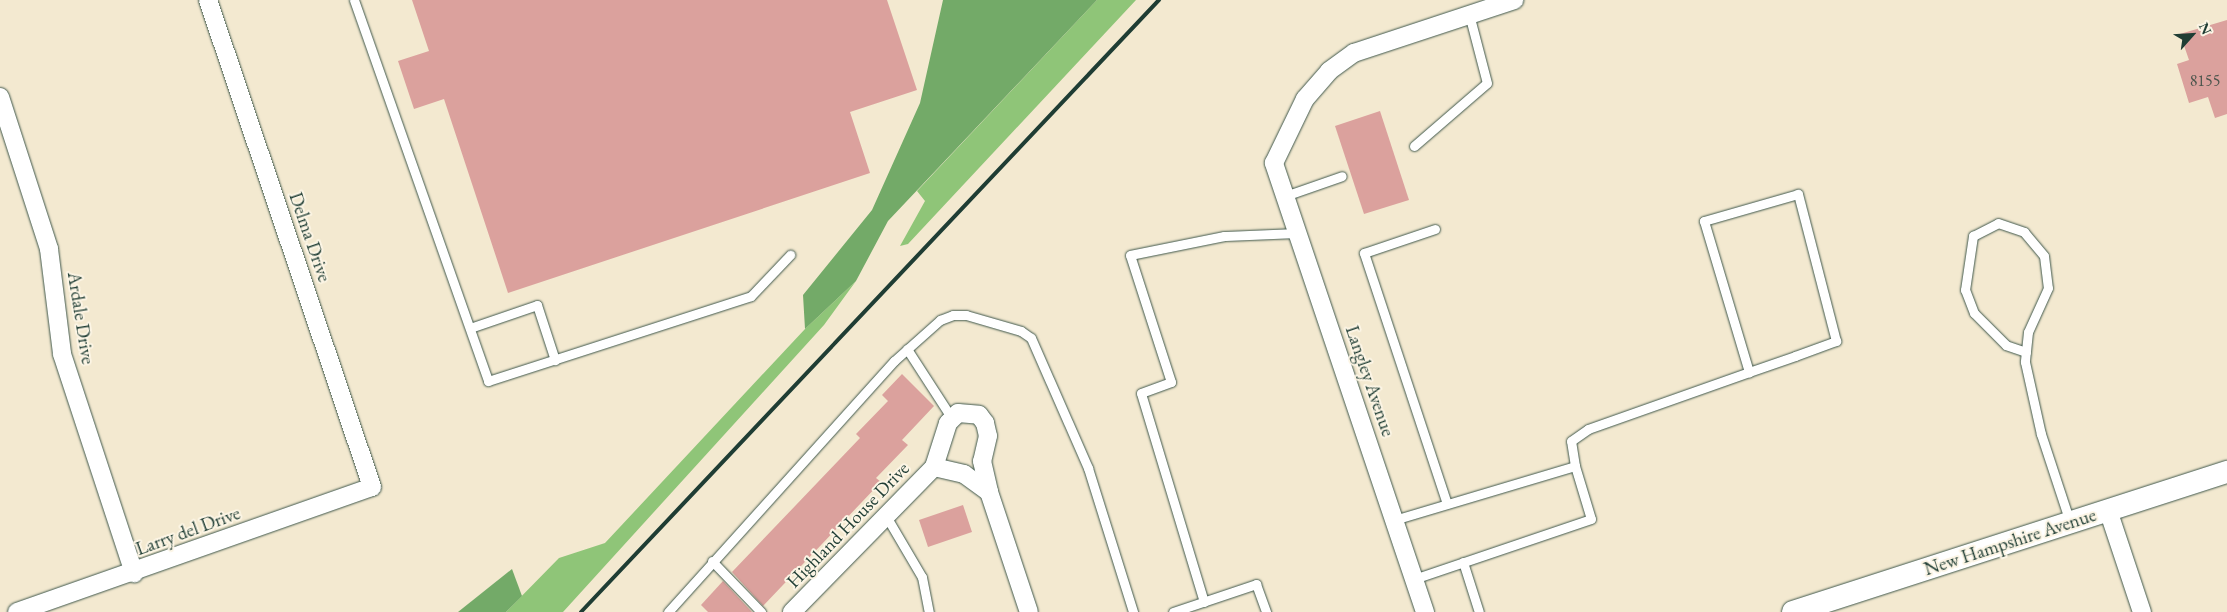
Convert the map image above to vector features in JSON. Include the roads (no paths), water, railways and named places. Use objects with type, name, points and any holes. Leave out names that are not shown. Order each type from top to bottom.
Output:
[{"type":"street","name":"Delma Drive","points":[[208,0],[372,487]]},
{"type":"street","points":[[1469,14],[1514,0]]},
{"type":"street","name":"Langley Avenue","points":[[1425,612],[1274,163],[1305,99],[1329,71],[1354,53],[1469,14]]},
{"type":"street","name":"Ardale Drive","points":[[0,97],[7,139],[49,249],[62,354],[134,573]]},
{"type":"street","points":[[989,492],[964,474],[934,467],[950,417],[970,412],[979,415],[984,423],[988,436],[982,461],[989,492],[1028,612]]},
{"type":"street","name":"Highland House Drive","points":[[792,612],[934,467]]},
{"type":"street","name":"New Hampshire Avenue","points":[[1793,612],[2227,472]]},
{"type":"street","name":"Larry del Drive","points":[[17,612],[134,573],[372,487]]},
{"type":"street","points":[[2108,510],[2142,612]]},
{"type":"lane","points":[[354,0],[488,381],[752,296],[790,255]]},
{"type":"lane","points":[[1414,146],[1486,83],[1469,14]]},
{"type":"lane","points":[[1285,196],[1342,176]]},
{"type":"lane","points":[[1414,579],[1591,519],[1575,466],[1571,441],[1588,429],[1749,372],[1836,341],[1798,194],[1704,221],[1749,372]]},
{"type":"lane","points":[[2026,352],[2006,345],[1974,313],[1965,290],[1973,236],[1998,224],[2024,232],[2044,256],[2048,288],[2028,332],[2026,352],[2025,362],[2040,434],[2070,522]]},
{"type":"lane","points":[[1435,229],[1364,253],[1447,504]]},
{"type":"lane","points":[[1204,602],[1140,393],[1171,382],[1130,255],[1224,236],[1298,233]]},
{"type":"lane","points":[[470,328],[537,305],[555,360]]},
{"type":"lane","points":[[668,612],[712,561],[907,349],[940,320],[953,315],[966,315],[1021,331],[1031,338],[1088,468],[1133,612]]},
{"type":"lane","points":[[907,349],[950,417]]},
{"type":"lane","points":[[1394,520],[1575,466]]},
{"type":"lane","points":[[886,516],[922,577],[929,612]]},
{"type":"lane","points":[[712,561],[761,612]]},
{"type":"lane","points":[[1463,562],[1480,612]]},
{"type":"lane","points":[[1173,612],[1256,584],[1266,612]]},
{"type":"railway","points":[[581,612],[1159,0]]}]
